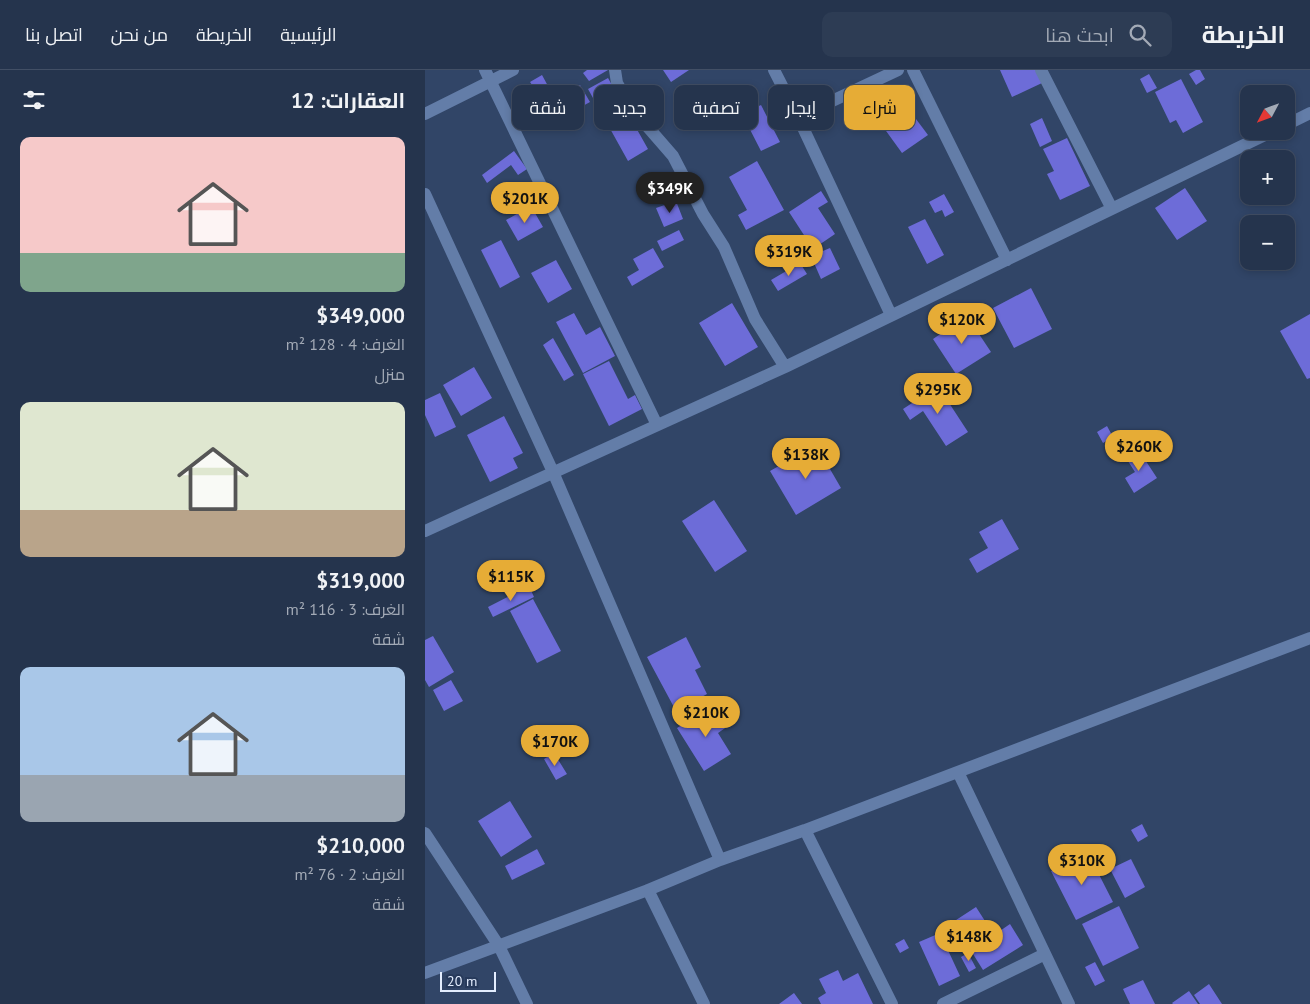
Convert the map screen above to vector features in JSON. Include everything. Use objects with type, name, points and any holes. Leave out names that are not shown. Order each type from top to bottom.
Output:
[{"type":"street","points":[[425,114],[488,76],[513,70]]},
{"type":"street","points":[[615,70],[617,83],[633,110],[673,156],[703,214],[724,247],[755,319],[785,367]]},
{"type":"street","points":[[774,70],[782,85]]},
{"type":"street","points":[[834,100],[898,70]]},
{"type":"street","points":[[913,70],[1007,260]]},
{"type":"street","points":[[1041,70],[1112,209]]},
{"type":"street","points":[[488,76],[657,425]]},
{"type":"street","points":[[1295,121],[1310,114]]},
{"type":"street","points":[[804,130],[891,315]]},
{"type":"street","points":[[425,531],[785,367],[1254,140]]},
{"type":"street","points":[[425,194],[553,472],[720,860]]},
{"type":"street","points":[[425,973],[1310,638]]},
{"type":"street","points":[[959,772],[1069,1004]]},
{"type":"street","points":[[805,830],[892,1004]]},
{"type":"street","points":[[425,833],[499,946],[527,1004]]},
{"type":"street","points":[[648,890],[704,1004]]},
{"type":"street","points":[[943,1004],[1045,954]]},
{"type":"building","points":[[587,70],[608,70],[589,81],[583,73]]},
{"type":"building","points":[[663,70],[689,70],[671,82]]},
{"type":"building","points":[[1000,70],[1036,70],[1042,83],[1012,97]]},
{"type":"building","points":[[1200,70],[1205,79],[1196,85],[1189,74]]},
{"type":"building","points":[[1149,74],[1157,88],[1147,93],[1140,79]]},
{"type":"building","points":[[542,75],[547,85],[532,85],[530,82]]},
{"type":"building","points":[[608,78],[612,85],[595,85]]},
{"type":"building","points":[[1181,79],[1203,122],[1183,133],[1176,120],[1170,123],[1155,92]]},
{"type":"building","points":[[594,86],[594,100],[588,89]]},
{"type":"building","points":[[584,92],[590,102],[584,105]]},
{"type":"building","points":[[761,105],[768,119],[768,130],[774,130],[780,142],[761,151],[750,130],[758,130],[758,106]]},
{"type":"building","points":[[1042,118],[1052,141],[1040,147],[1030,124]]},
{"type":"building","points":[[916,119],[928,135],[902,153],[885,130],[915,130]]},
{"type":"building","points":[[611,130],[637,130],[648,149],[628,161]]},
{"type":"building","points":[[1067,138],[1090,186],[1060,200],[1047,174],[1054,171],[1043,149]]},
{"type":"building","points":[[514,151],[527,169],[518,175],[511,165],[487,183],[482,175]]},
{"type":"building","points":[[757,161],[784,210],[746,230],[738,215],[747,210],[729,177]]},
{"type":"building","points":[[1185,188],[1207,221],[1177,240],[1155,208]]},
{"type":"building","points":[[821,191],[828,202],[818,208],[835,234],[813,249],[789,212]]},
{"type":"building","points":[[944,194],[954,212],[945,217],[942,210],[935,213],[929,202]]},
{"type":"building","points":[[676,201],[683,219],[664,227],[656,208]]},
{"type":"building","points":[[531,206],[543,227],[518,241],[506,220]]},
{"type":"building","points":[[925,219],[944,255],[927,264],[908,227]]},
{"type":"building","points":[[679,230],[684,240],[662,251],[657,241]]},
{"type":"building","points":[[501,240],[520,277],[500,288],[481,250]]},
{"type":"building","points":[[653,248],[664,267],[632,286],[627,277],[639,270],[633,259]]},
{"type":"building","points":[[830,248],[840,269],[821,279],[811,256]]},
{"type":"building","points":[[556,260],[572,289],[548,303],[531,273]]},
{"type":"building","points":[[800,263],[807,274],[778,291],[771,280]]},
{"type":"building","points":[[1031,288],[1052,329],[1014,348],[993,308]]},
{"type":"building","points":[[732,303],[758,347],[725,366],[699,323]]},
{"type":"building","points":[[574,313],[586,335],[600,327],[615,356],[583,373],[556,322]]},
{"type":"building","points":[[1310,314],[1310,378],[1307,379],[1280,331]]},
{"type":"building","points":[[967,316],[991,352],[956,374],[933,339]]},
{"type":"building","points":[[553,338],[574,375],[564,381],[543,345]]},
{"type":"building","points":[[609,361],[628,399],[635,395],[642,409],[609,426],[583,374]]},
{"type":"building","points":[[474,367],[492,398],[461,416],[443,385]]},
{"type":"building","points":[[938,386],[968,432],[946,446],[923,411],[910,420],[903,409]]},
{"type":"building","points":[[440,393],[456,427],[435,437],[425,415],[425,400]]},
{"type":"building","points":[[504,416],[523,453],[513,458],[518,468],[490,482],[467,435]]},
{"type":"building","points":[[1107,426],[1113,437],[1103,443],[1097,432]]},
{"type":"building","points":[[816,445],[841,488],[796,515],[770,471]]},
{"type":"building","points":[[1138,449],[1157,478],[1134,493],[1125,478],[1135,472],[1126,458]]},
{"type":"building","points":[[714,500],[747,551],[715,572],[682,521]]},
{"type":"building","points":[[1002,519],[1019,549],[977,573],[969,559],[988,548],[979,532]]},
{"type":"building","points":[[529,586],[534,597],[493,617],[488,607]]},
{"type":"building","points":[[533,599],[561,651],[537,663],[510,611]]},
{"type":"building","points":[[433,636],[454,672],[429,687],[425,680],[425,640]]},
{"type":"building","points":[[686,637],[701,667],[695,670],[707,694],[676,711],[647,657]]},
{"type":"building","points":[[451,680],[463,701],[444,711],[433,690]]},
{"type":"building","points":[[714,705],[728,726],[718,733],[731,754],[704,771],[677,728]]},
{"type":"building","points":[[554,753],[567,774],[556,780],[544,759]]},
{"type":"building","points":[[510,801],[532,837],[501,857],[478,821]]},
{"type":"building","points":[[1142,824],[1148,836],[1138,842],[1131,830]]},
{"type":"building","points":[[537,849],[545,864],[512,880],[505,866]]},
{"type":"building","points":[[1088,853],[1113,902],[1076,920],[1051,871]]},
{"type":"building","points":[[1131,859],[1145,887],[1125,898],[1110,869]]},
{"type":"building","points":[[1119,906],[1139,948],[1103,966],[1082,924]]},
{"type":"building","points":[[976,907],[994,935],[1010,924],[1023,945],[983,970],[953,922]]},
{"type":"building","points":[[940,933],[960,976],[939,986],[919,942]]},
{"type":"building","points":[[904,939],[909,948],[900,953],[895,944]]},
{"type":"building","points":[[968,953],[976,968],[969,972],[961,957]]},
{"type":"building","points":[[1095,962],[1105,981],[1095,986],[1085,967]]},
{"type":"building","points":[[838,970],[843,981],[858,973],[873,1004],[821,1004],[818,998],[826,993],[819,979]]},
{"type":"building","points":[[1143,980],[1155,1004],[1130,1004],[1123,989]]},
{"type":"building","points":[[1209,984],[1222,1004],[1200,1004],[1194,995]]},
{"type":"building","points":[[1189,991],[1198,1004],[1172,1003]]},
{"type":"building","points":[[794,993],[802,1004],[779,1004]]}]
